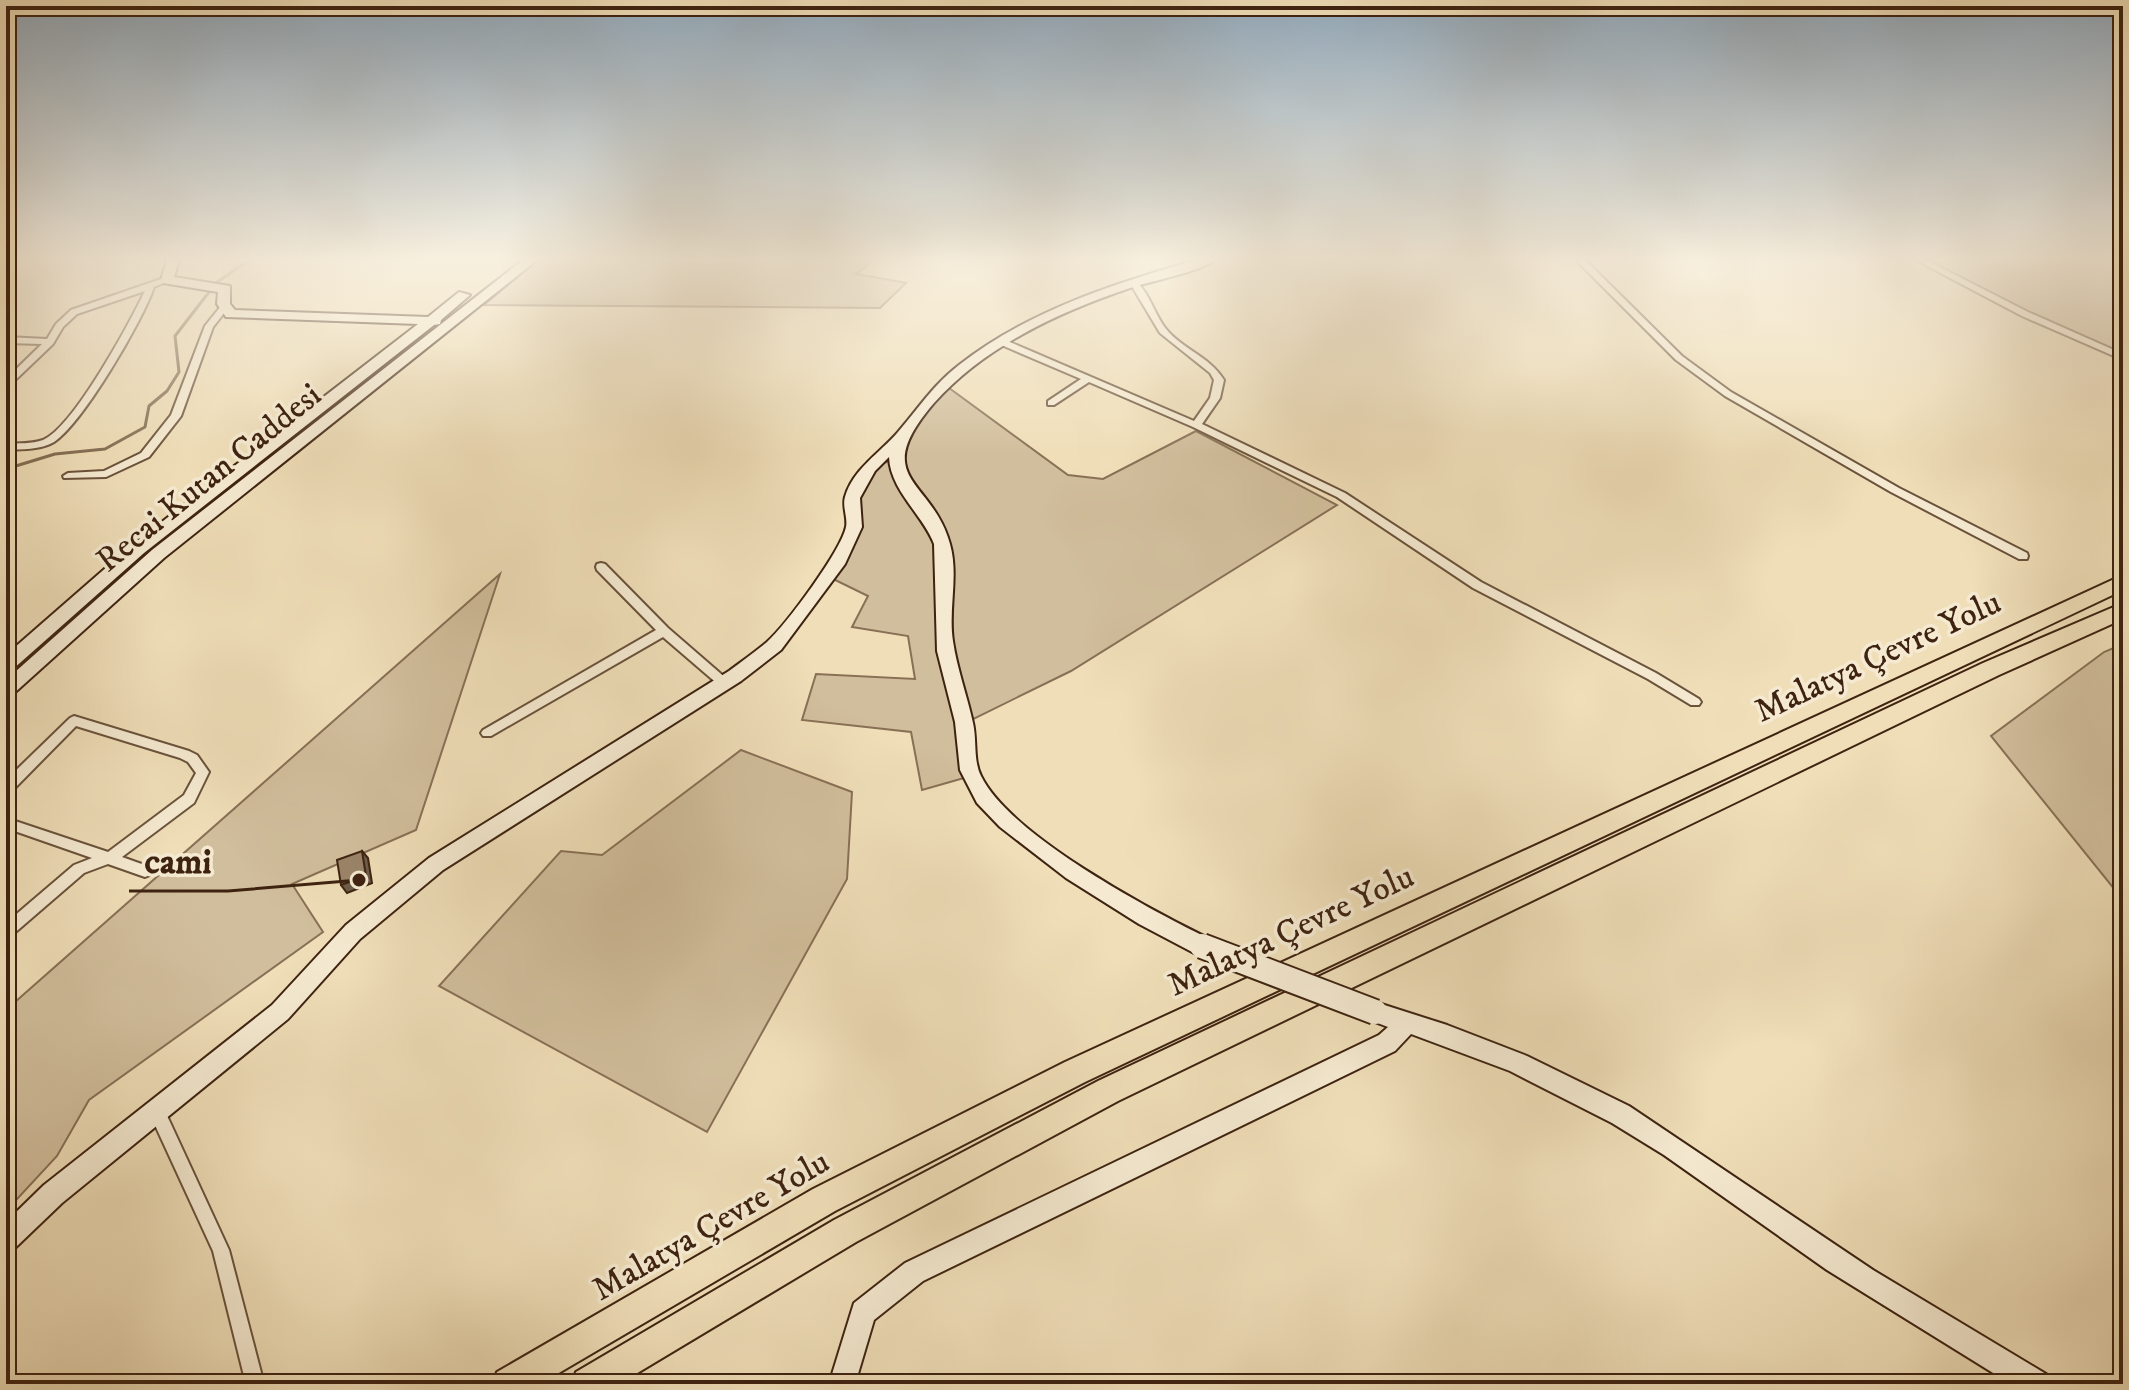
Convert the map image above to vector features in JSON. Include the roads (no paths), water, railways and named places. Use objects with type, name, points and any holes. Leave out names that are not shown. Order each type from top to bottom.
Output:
[{"type":"highway","name":"Malatya Çevre Yolu","points":[[509,1384],[824,1200],[1075,1072],[2123,582]]},
{"type":"highway","name":"Malatya Çevre Yolu","points":[[588,1384],[845,1231],[1108,1091],[1382,958],[2123,610]]},
{"type":"street","points":[[6,384],[50,342],[60,325]]},
{"type":"street","points":[[6,447],[47,442],[66,429],[132,325]]},
{"type":"street","points":[[68,476],[106,474],[145,455],[176,416],[210,325]]},
{"type":"street","name":"Recai Kutan Caddesi","points":[[6,665],[138,549],[424,325]]},
{"type":"street","name":"Recai Kutan Caddesi","points":[[6,690],[158,554],[445,325]]},
{"type":"street","points":[[6,1239],[53,1194],[280,1012],[353,932],[436,864],[724,683],[775,645],[839,560],[854,527],[852,498],[869,468],[900,439],[935,395],[968,364],[1032,325]]},
{"type":"street","points":[[1161,325],[1164,332],[1211,367],[1219,380],[1215,398],[1196,425]]},
{"type":"street","points":[[1646,325],[1679,358],[1728,394],[1895,490],[2023,556]]},
{"type":"street","points":[[2050,325],[2123,357]]},
{"type":"street","points":[[6,340],[50,342]]},
{"type":"street","points":[[1002,342],[1196,425],[1341,495],[1477,585],[1652,676],[1695,702]]},
{"type":"street","points":[[1051,403],[1086,380]]},
{"type":"street","points":[[900,439],[895,459],[901,476],[942,541],[947,572],[943,634],[948,671],[965,723],[971,776],[987,805],[1073,873],[1172,933],[1375,1012],[1461,1038],[1642,1128],[1808,1242],[2036,1384]]},
{"type":"street","points":[[601,567],[664,631],[724,683]]},
{"type":"street","points":[[487,733],[664,631]]},
{"type":"street","points":[[6,788],[74,721],[86,721],[115,734],[191,757],[203,772],[189,799],[112,857],[79,869],[6,932]]},
{"type":"street","points":[[6,823],[112,857],[145,871]]},
{"type":"street","points":[[842,1384],[863,1312],[914,1272],[1387,1043],[1408,1022]]},
{"type":"street","points":[[157,1112],[221,1250],[255,1384]]},
{"type":"waterway","points":[[6,469],[55,454],[105,449],[145,427],[149,406],[167,391],[179,372],[175,336],[184,325]]},
{"type":"place","name":"cami","points":[[359,880]]}]
